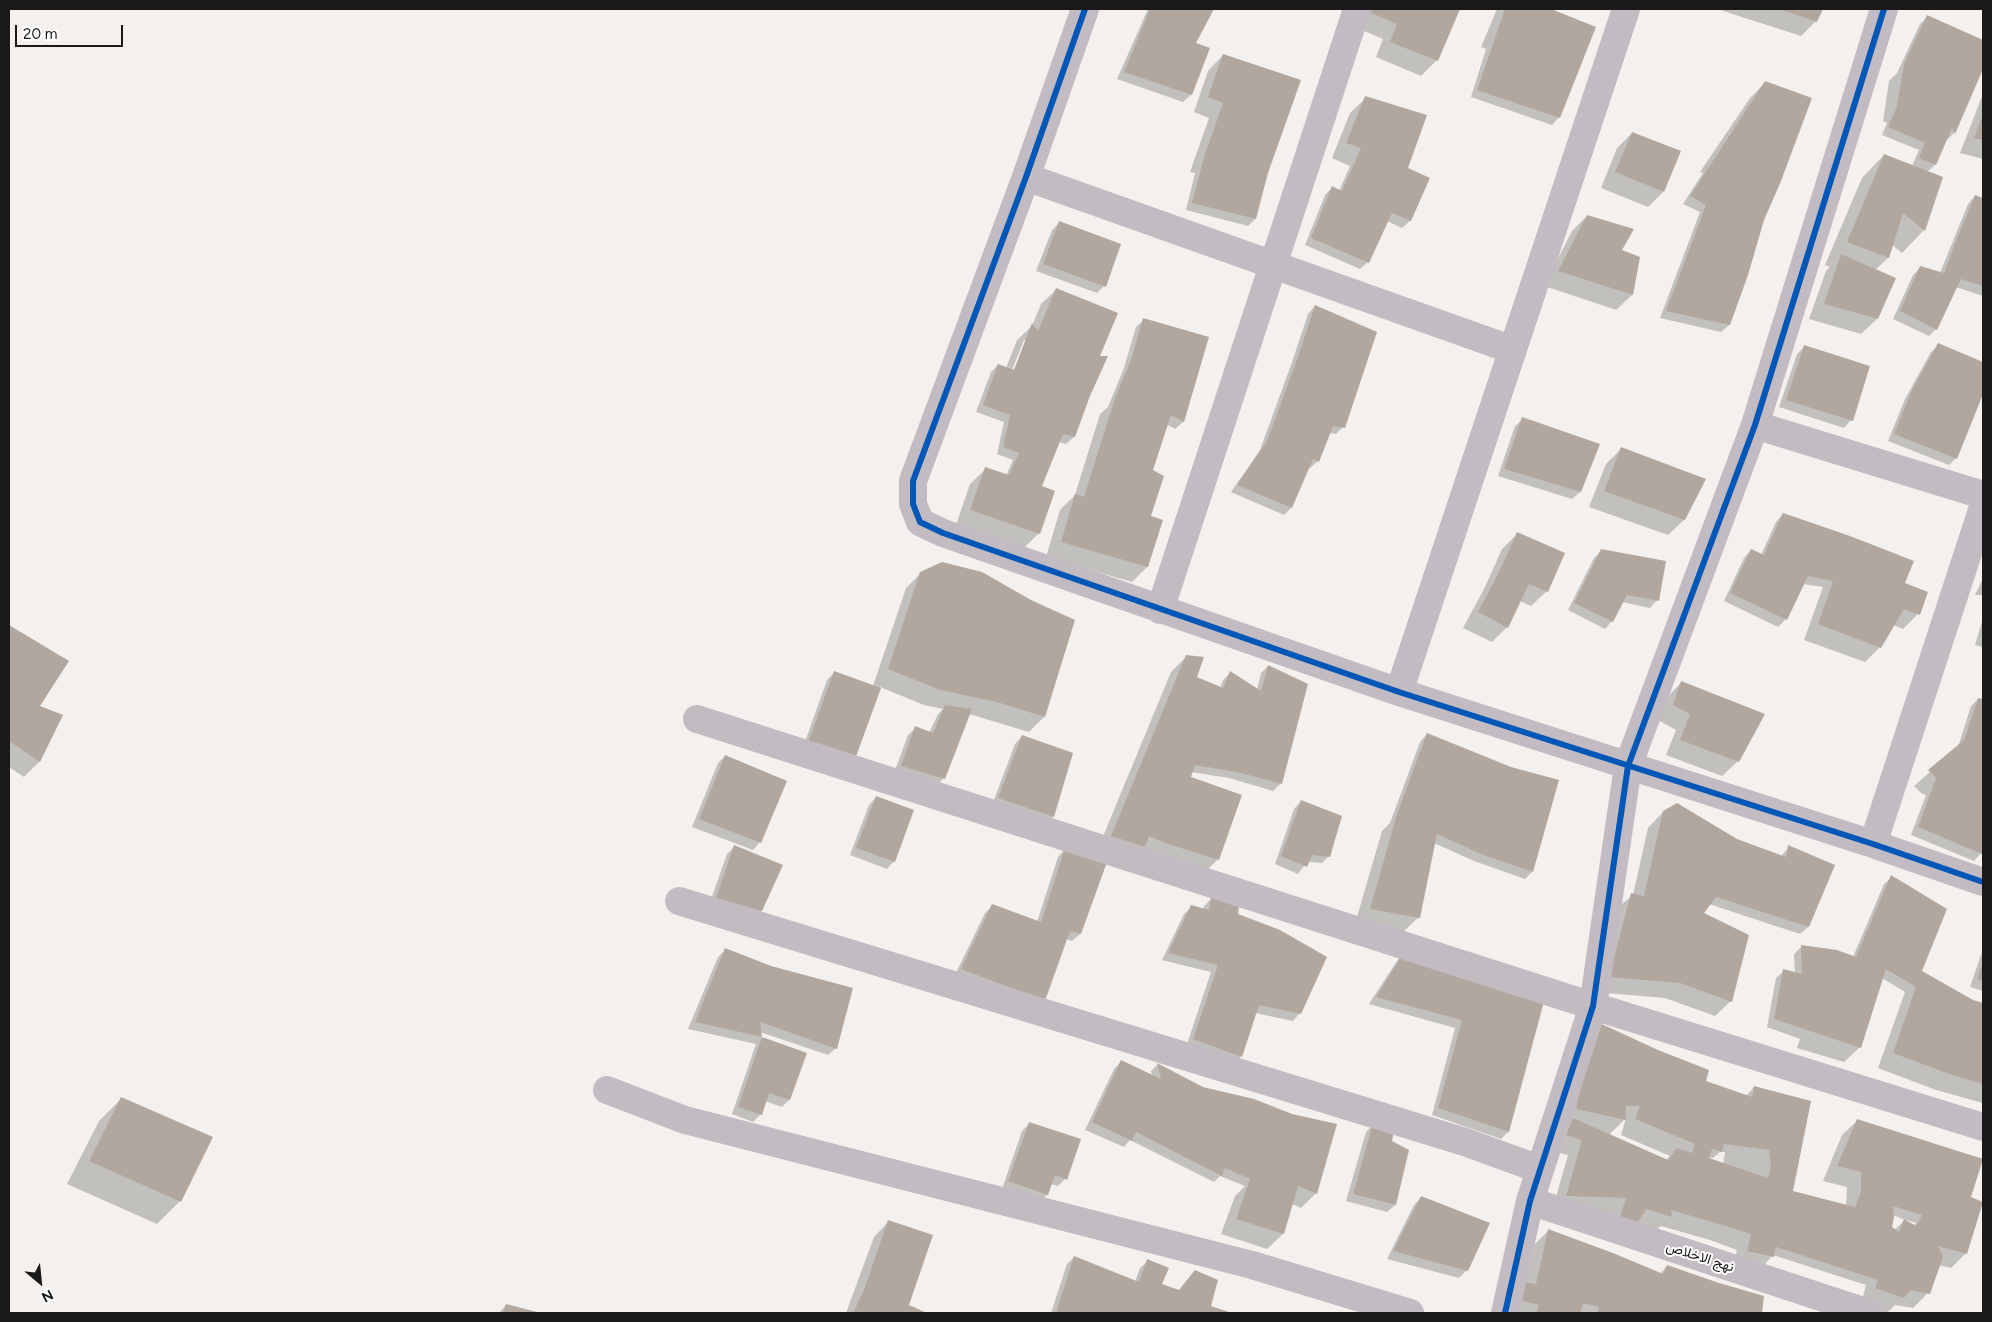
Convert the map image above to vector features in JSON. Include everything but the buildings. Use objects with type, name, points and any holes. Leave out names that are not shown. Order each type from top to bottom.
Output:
[{"type":"street","points":[[1084,9],[1026,177],[913,481],[913,504],[920,522],[943,533],[1399,692],[1873,844],[1983,882]]},
{"type":"street","points":[[1160,610],[1357,9]]},
{"type":"street","points":[[1399,692],[1626,9]]},
{"type":"street","points":[[1505,1313],[1539,1169],[1593,1006],[1628,766],[1755,425],[1884,9]]},
{"type":"street","points":[[1026,177],[1273,263],[1513,350]]},
{"type":"street","points":[[1755,425],[1983,495]]},
{"type":"street","points":[[1873,844],[1983,507]]},
{"type":"street","points":[[697,719],[1593,1006],[1983,1127]]},
{"type":"street","points":[[679,901],[1465,1142],[1539,1169]]},
{"type":"street","points":[[606,1090],[685,1120],[1252,1265],[1410,1313]]},
{"type":"street","name":"نهج الاخلاص","points":[[1530,1201],[1870,1313]]},
{"type":"cycle path","points":[[1085,9],[1026,177],[913,481],[913,504],[920,522],[943,533],[1399,692],[1873,844],[1983,882]]},
{"type":"cycle path","points":[[1505,1313],[1530,1201],[1593,1006],[1628,766],[1755,425],[1884,9]]}]
